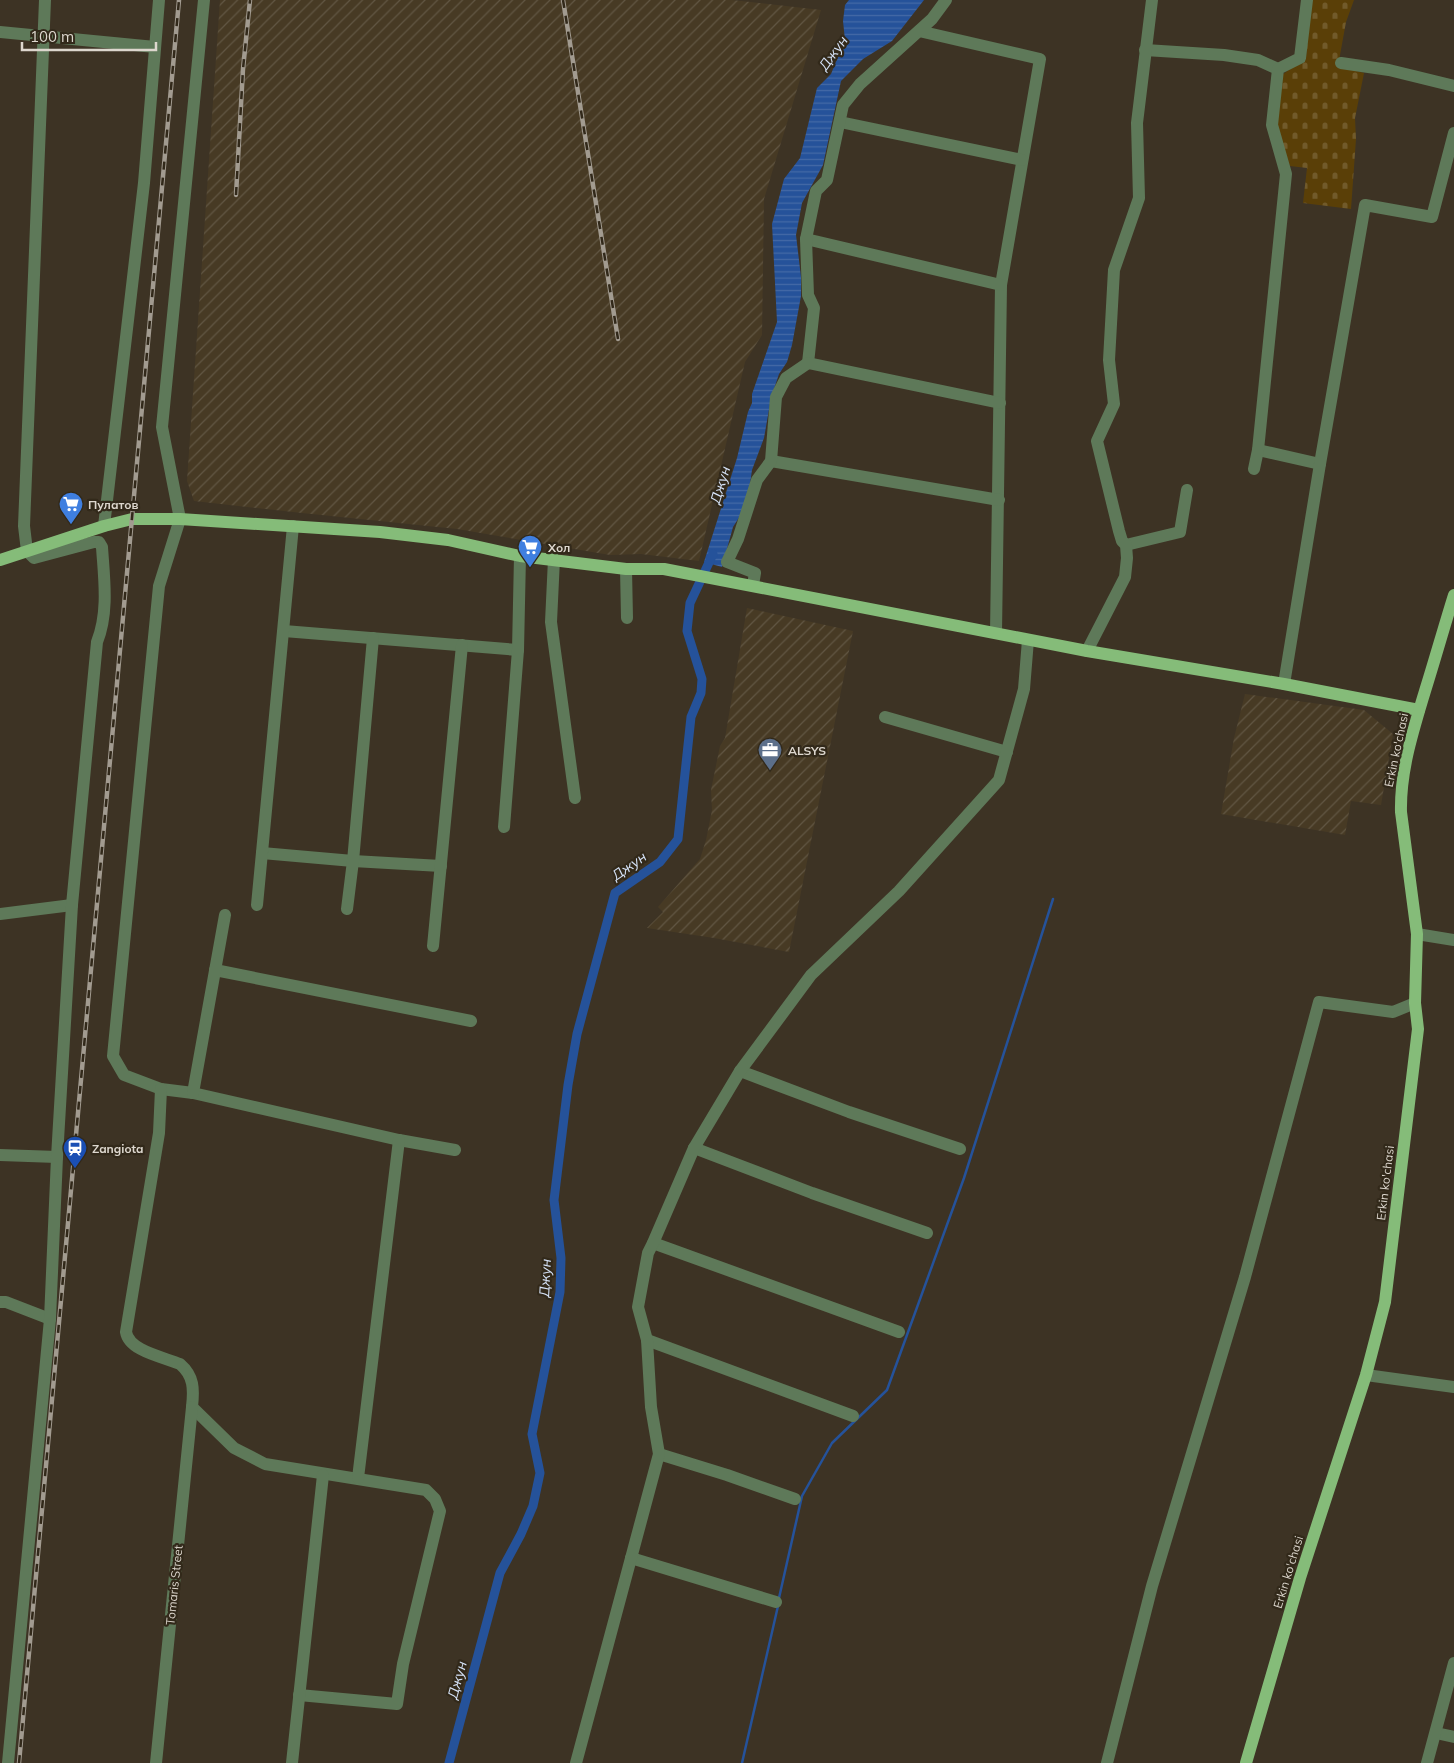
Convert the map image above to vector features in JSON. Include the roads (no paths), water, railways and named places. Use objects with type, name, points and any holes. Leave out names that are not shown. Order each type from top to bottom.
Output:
[{"type":"main road","points":[[0,560],[104,526],[132,520],[180,519],[380,532],[448,540],[520,556],[626,569],[664,569],[1028,640],[1284,684],[1419,710]]},
{"type":"main road","name":"Erkin ko'chasi","points":[[1246,1763],[1300,1578],[1366,1375],[1385,1302],[1418,1029],[1415,1003],[1417,934],[1400,794],[1419,710],[1454,595]]},
{"type":"street","points":[[8,1763],[50,1319],[57,1157],[72,905],[97,642],[102,629],[105,604],[102,547],[99,542],[38,559],[34,558],[27,551],[24,526],[45,0]]},
{"type":"street","points":[[104,526],[144,183],[159,0]]},
{"type":"street","points":[[204,0],[162,427],[180,519],[159,586],[113,1056],[124,1075],[161,1089],[193,1093],[400,1140],[455,1150]]},
{"type":"street","points":[[808,363],[814,308],[808,295],[806,240],[816,191],[828,180],[843,105],[860,84],[932,20],[946,0]]},
{"type":"street","points":[[1087,651],[1125,578],[1127,558],[1126,545],[1122,541],[1097,441],[1114,404],[1109,360],[1114,270],[1139,198],[1137,122],[1152,0]]},
{"type":"street","points":[[1278,69],[1300,58],[1307,0]]},
{"type":"street","points":[[919,31],[1040,59],[1001,285],[996,633]]},
{"type":"street","points":[[0,32],[155,48]]},
{"type":"street","points":[[1145,50],[1224,55],[1258,60],[1278,69]]},
{"type":"street","points":[[1341,63],[1389,70],[1454,86]]},
{"type":"street","points":[[1254,469],[1258,450],[1286,174],[1272,125],[1278,69]]},
{"type":"street","points":[[840,122],[1022,160]]},
{"type":"street","points":[[1284,684],[1365,205],[1432,218],[1454,133]]},
{"type":"street","points":[[806,240],[1001,285]]},
{"type":"street","points":[[753,585],[755,573],[727,562],[738,539],[757,480],[771,461],[776,397],[786,378],[808,363],[1000,403]]},
{"type":"street","points":[[1258,450],[1320,464]]},
{"type":"street","points":[[771,461],[999,500]]},
{"type":"street","points":[[1126,545],[1180,532],[1187,490]]},
{"type":"street","points":[[257,905],[293,526]]},
{"type":"street","points":[[504,826],[518,650],[520,556]]},
{"type":"street","points":[[554,560],[551,622],[575,798]]},
{"type":"street","points":[[626,569],[627,618]]},
{"type":"street","points":[[284,631],[518,650]]},
{"type":"street","points":[[347,909],[373,638]]},
{"type":"street","points":[[576,1763],[659,1454],[651,1407],[648,1340],[638,1307],[648,1253],[652,1243],[694,1148],[740,1071],[811,975],[899,891],[999,780],[1024,689],[1028,640]]},
{"type":"street","points":[[433,946],[462,645]]},
{"type":"street","points":[[885,717],[1007,752]]},
{"type":"street","points":[[262,853],[441,866]]},
{"type":"street","points":[[0,914],[72,905]]},
{"type":"street","points":[[193,1093],[225,915]]},
{"type":"street","points":[[1417,934],[1454,940]]},
{"type":"street","points":[[215,970],[471,1021]]},
{"type":"street","points":[[1107,1763],[1152,1586],[1245,1277],[1319,1002],[1393,1012],[1415,1003]]},
{"type":"street","points":[[740,1071],[849,1112],[960,1149]]},
{"type":"street","name":"Tomaris Street","points":[[156,1763],[194,1388],[189,1374],[180,1364],[132,1345],[126,1337],[159,1133],[161,1089]]},
{"type":"street","points":[[358,1478],[400,1140]]},
{"type":"street","points":[[694,1148],[812,1193],[927,1233]]},
{"type":"street","points":[[0,1155],[57,1157]]},
{"type":"street","points":[[652,1243],[899,1332]]},
{"type":"street","points":[[0,1302],[6,1302],[50,1319]]},
{"type":"street","points":[[648,1340],[853,1416]]},
{"type":"street","points":[[1366,1375],[1454,1387]]},
{"type":"street","points":[[192,1407],[234,1448],[265,1464],[426,1490],[435,1499],[440,1512],[403,1664],[397,1704],[299,1695]]},
{"type":"street","points":[[659,1454],[727,1474],[795,1499]]},
{"type":"street","points":[[292,1763],[323,1474]]},
{"type":"street","points":[[631,1558],[776,1602]]},
{"type":"street","points":[[1427,1763],[1454,1663]]},
{"type":"street","points":[[1436,1733],[1454,1737]]},
{"type":"water","points":[[849,0],[924,0],[892,41],[863,59],[841,81],[823,165],[802,203],[796,235],[801,277],[801,296],[792,345],[787,362],[779,374],[771,398],[764,438],[752,470],[747,505],[733,527],[722,567],[704,562],[737,458],[752,403],[752,394],[777,322],[772,224],[784,179],[800,158],[817,88],[831,74],[845,40],[843,21],[845,5]]},
{"type":"waterway","name":"Джун","points":[[449,1763],[500,1573],[521,1534],[533,1506],[540,1473],[532,1434],[560,1292],[561,1258],[554,1200],[568,1085],[577,1034],[615,893],[660,862],[678,839],[691,717],[701,693],[702,679],[687,631],[690,603],[713,554]]},
{"type":"waterway","points":[[779,1598],[802,1496],[832,1443],[887,1390],[964,1178],[1053,899]]},
{"type":"waterway","points":[[742,1763],[778,1606]]},
{"type":"railway","points":[[19,1763],[179,0]]},
{"type":"railway","points":[[236,195],[243,69],[250,0]]},
{"type":"railway","points":[[563,0],[618,339]]},
{"type":"place","name":"Пулатов","points":[[71,525]]},
{"type":"place","name":"Хол","points":[[530,568]]},
{"type":"place","name":"ALSYS","points":[[770,771]]},
{"type":"place","name":"Zangiota","points":[[75,1169]]}]
